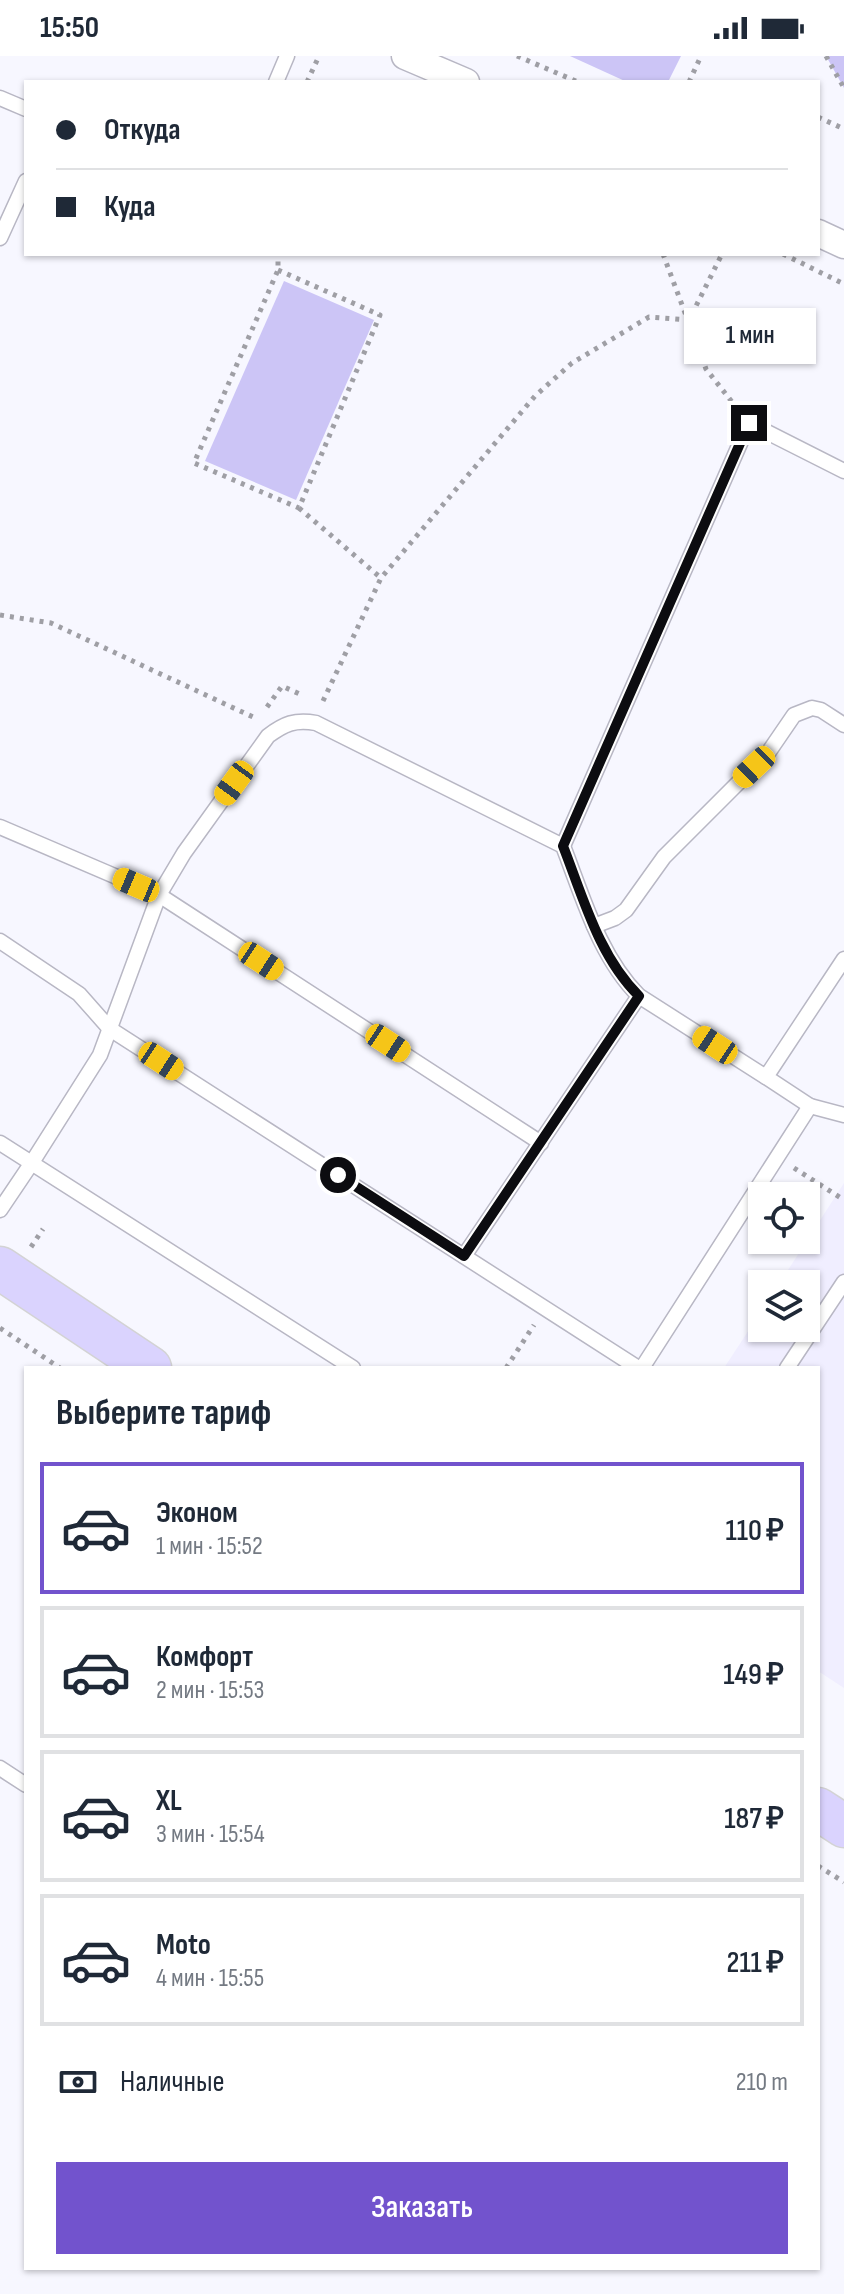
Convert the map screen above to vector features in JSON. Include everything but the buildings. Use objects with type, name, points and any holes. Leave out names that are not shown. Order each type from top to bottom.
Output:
[{"type":"main road","points":[[0,1268],[147,1366]]},
{"type":"main road","points":[[820,1810],[844,1826]]},
{"type":"street","points":[[405,56],[461,80]]},
{"type":"street","points":[[820,234],[844,245]]},
{"type":"lane","points":[[277,80],[287,56]]},
{"type":"lane","points":[[0,98],[24,108]]},
{"type":"lane","points":[[0,238],[24,185]]},
{"type":"lane","points":[[563,846],[749,423],[844,471]]},
{"type":"lane","points":[[594,926],[626,910],[664,857],[768,753],[794,715],[812,708],[821,710],[844,725]]},
{"type":"lane","points":[[0,1210],[100,1055],[159,895],[184,853],[268,736],[284,724],[302,721],[316,723],[563,846],[594,926],[614,966],[639,996],[810,1106],[844,1115]]},
{"type":"lane","points":[[0,827],[159,895],[541,1143]]},
{"type":"lane","points":[[0,941],[79,994],[110,1029],[637,1366]]},
{"type":"lane","points":[[766,1077],[844,959]]},
{"type":"lane","points":[[464,1256],[639,996]]},
{"type":"lane","points":[[641,1366],[810,1106]]},
{"type":"lane","points":[[0,1143],[350,1366]]},
{"type":"lane","points":[[788,1366],[844,1282]]},
{"type":"lane","points":[[0,1768],[24,1784]]},
{"type":"path","points":[[308,80],[319,56]]},
{"type":"path","points":[[517,56],[573,80]]},
{"type":"path","points":[[690,80],[701,56]]},
{"type":"path","points":[[826,56],[844,88]]},
{"type":"path","points":[[820,118],[844,129]]},
{"type":"path","points":[[278,256],[278,270],[194,463],[299,508],[381,578]]},
{"type":"path","points":[[664,256],[706,369],[749,423]]},
{"type":"path","points":[[689,320],[721,256]]},
{"type":"path","points":[[787,256],[844,284]]},
{"type":"path","points":[[278,270],[380,315],[299,508]]},
{"type":"path","points":[[322,705],[381,578],[535,396],[572,363],[649,317],[689,320]]},
{"type":"path","points":[[0,615],[51,623],[259,719]]},
{"type":"path","points":[[266,708],[282,686],[308,698]]},
{"type":"path","points":[[777,1157],[844,1200]]},
{"type":"path","points":[[507,1366],[545,1309]]},
{"type":"path","points":[[0,1328],[57,1366]]},
{"type":"path","points":[[820,1867],[844,1882]]},
{"type":"shaded area","points":[[570,56],[681,56],[669,80],[623,80]]},
{"type":"shaded area","points":[[826,56],[844,56],[844,88]]},
{"type":"shaded area","points":[[284,281],[374,320],[296,500],[205,461]]},
{"type":"shaded area","points":[[844,1183],[844,1688],[820,1672],[820,1366],[725,1366],[748,1331],[748,1342],[820,1342],[820,1270],[788,1270],[798,1254],[820,1254],[820,1220]]},
{"type":"route","points":[[338,1175],[464,1256],[639,996],[614,966],[594,926],[563,846],[749,423]]}]
